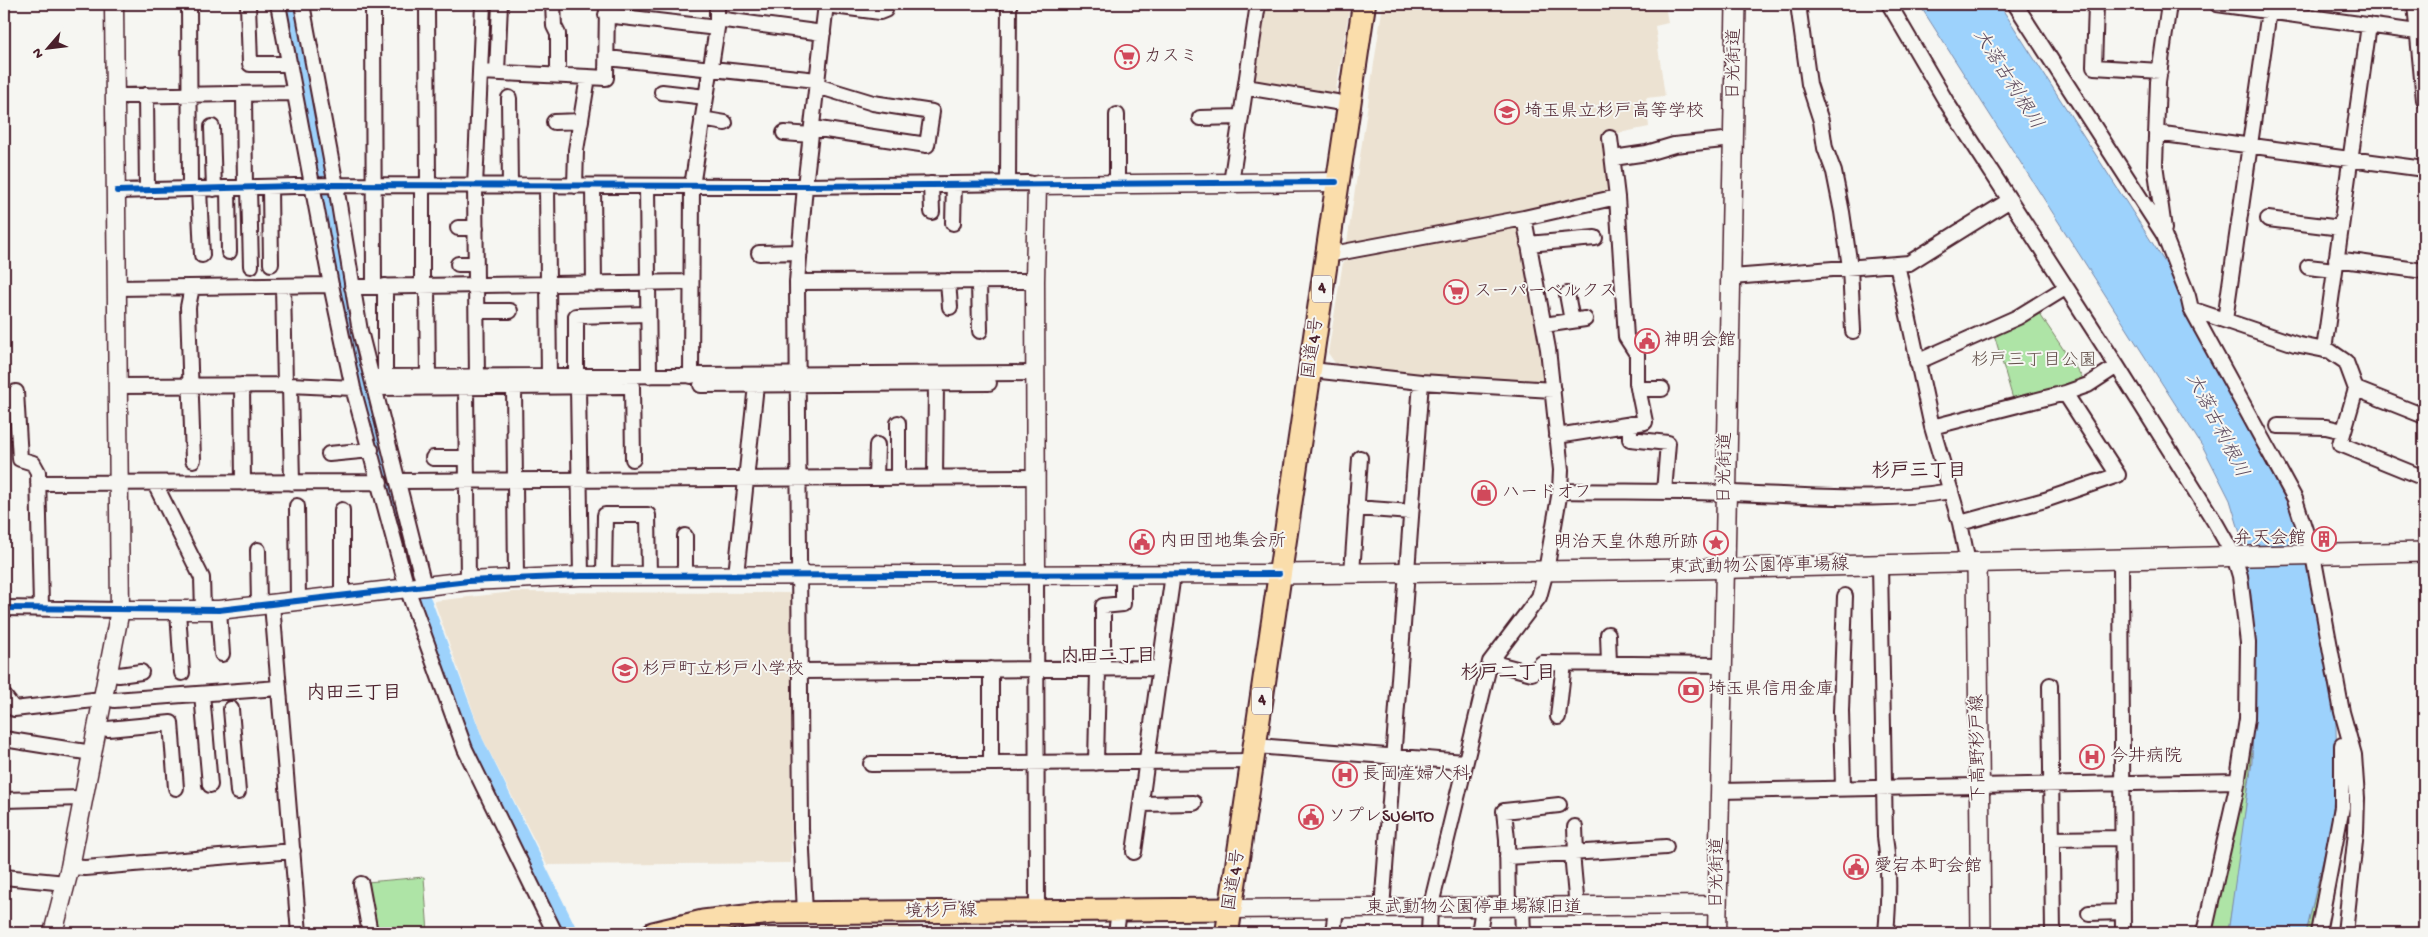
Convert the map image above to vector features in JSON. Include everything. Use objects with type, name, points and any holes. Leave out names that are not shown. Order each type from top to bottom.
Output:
[{"type":"highway","name":"国道4号","points":[[1279,574],[1312,370],[1336,182],[1364,4]]},
{"type":"highway","name":"4","points":[[1255,754],[1279,574]]},
{"type":"highway","name":"国道4号","points":[[1227,933],[1255,754]]},
{"type":"main road","name":"日光街道","points":[[1725,568],[1736,4]]},
{"type":"main road","points":[[2311,555],[2424,552]]},
{"type":"main road","name":"東武動物公園停車場線","points":[[1279,574],[1725,568],[2311,555]]},
{"type":"main road","name":"下高野杉戸線","points":[[1972,563],[1980,785],[1981,933]]},
{"type":"main road","name":"境杉戸線","points":[[653,933],[715,919],[752,914],[1231,909]]},
{"type":"street","points":[[52,933],[68,875],[92,753],[108,700],[107,673],[120,610],[114,4]]},
{"type":"street","points":[[189,4],[190,94],[195,189],[202,255]]},
{"type":"street","points":[[248,4],[250,64],[290,64]]},
{"type":"street","points":[[278,4],[294,94],[316,186],[331,285],[353,388],[380,482],[407,588],[464,749],[555,933]]},
{"type":"street","points":[[302,4],[360,331],[378,381],[398,481],[424,586]]},
{"type":"street","points":[[373,4],[372,187],[379,286],[378,381]]},
{"type":"street","points":[[427,4],[424,286],[428,378]]},
{"type":"street","points":[[468,581],[467,458],[477,311],[475,186],[483,4]]},
{"type":"street","points":[[497,72],[500,4]]},
{"type":"street","points":[[553,4],[554,26],[558,34],[558,75]]},
{"type":"street","points":[[691,376],[692,186],[717,24],[717,4]]},
{"type":"street","points":[[805,913],[801,829],[802,671],[797,282],[805,186],[826,4],[880,12],[885,10],[886,4]]},
{"type":"street","points":[[1008,4],[1008,183]]},
{"type":"street","points":[[1231,183],[1258,4]]},
{"type":"street","points":[[1798,4],[1809,84],[1821,121],[1825,148],[1834,172],[1842,212],[1850,267],[1852,331]]},
{"type":"street","points":[[1889,4],[1947,103],[2237,556],[2248,643],[2247,719],[2238,780],[2204,933]]},
{"type":"street","points":[[2015,4],[2164,235],[2188,296],[2191,309],[2295,499],[2311,555],[2342,712],[2352,744],[2357,783],[2356,832],[2345,933]]},
{"type":"street","points":[[2096,4],[2094,68],[2160,71]]},
{"type":"street","points":[[2164,235],[2155,164],[2160,71],[2169,4]]},
{"type":"street","points":[[2217,4],[2269,7],[2421,33]]},
{"type":"street","points":[[2415,4],[2421,33],[2424,100]]},
{"type":"street","points":[[2225,320],[2251,146],[2269,7]]},
{"type":"street","points":[[481,72],[606,78],[606,10],[717,24],[823,33]]},
{"type":"street","points":[[2324,350],[2369,25]]},
{"type":"street","points":[[607,58],[710,67],[817,83],[873,103],[932,112],[927,145],[812,132],[784,133]]},
{"type":"street","points":[[575,186],[576,150],[588,76]]},
{"type":"street","points":[[1246,87],[1336,102]]},
{"type":"street","points":[[662,92],[706,97]]},
{"type":"street","points":[[244,94],[251,266]]},
{"type":"street","points":[[116,96],[294,94]]},
{"type":"street","points":[[146,95],[147,190]]},
{"type":"street","points":[[509,98],[510,186]]},
{"type":"street","points":[[1117,184],[1118,115]]},
{"type":"street","points":[[1200,118],[1241,117]]},
{"type":"street","points":[[702,119],[725,122]]},
{"type":"street","points":[[554,122],[581,121]]},
{"type":"street","points":[[212,127],[229,252]]},
{"type":"street","points":[[2156,133],[2424,169]]},
{"type":"street","points":[[1557,436],[1644,422],[1638,389],[1637,354],[1626,337],[1618,197],[1610,138]]},
{"type":"street","points":[[1613,158],[1647,154],[1674,144],[1734,139]]},
{"type":"street","points":[[116,191],[316,186],[805,186],[1336,182]]},
{"type":"street","points":[[932,184],[932,212]]},
{"type":"street","points":[[953,223],[954,184]]},
{"type":"street","points":[[1037,185],[1035,281],[1037,911]]},
{"type":"street","points":[[547,186],[549,377]]},
{"type":"street","points":[[593,186],[594,284]]},
{"type":"street","points":[[647,186],[646,283],[648,376]]},
{"type":"street","points":[[270,188],[271,264]]},
{"type":"street","points":[[1327,255],[1524,218],[1618,197]]},
{"type":"street","points":[[1732,277],[1916,261],[2010,200]]},
{"type":"street","points":[[1429,933],[1430,909],[1490,662],[1539,597],[1546,571],[1560,491],[1561,470],[1553,390],[1544,325],[1524,218]]},
{"type":"street","points":[[2268,219],[2341,228]]},
{"type":"street","points":[[458,228],[476,228]]},
{"type":"street","points":[[1528,244],[1595,238]]},
{"type":"street","points":[[759,253],[800,252]]},
{"type":"street","points":[[458,264],[476,264]]},
{"type":"street","points":[[1898,264],[1932,427],[1972,563]]},
{"type":"street","points":[[2308,267],[2336,265],[2424,271]]},
{"type":"street","points":[[948,281],[950,307]]},
{"type":"street","points":[[979,281],[980,331]]},
{"type":"street","points":[[797,282],[1035,281]]},
{"type":"street","points":[[352,287],[690,282]]},
{"type":"street","points":[[117,288],[331,285]]},
{"type":"street","points":[[284,286],[292,483]]},
{"type":"street","points":[[192,287],[188,307],[193,460]]},
{"type":"street","points":[[1918,362],[2018,317],[2065,288]]},
{"type":"street","points":[[1544,325],[1580,323],[1567,294]]},
{"type":"street","points":[[2191,309],[2295,344],[2330,351],[2346,362],[2356,389],[2340,444],[2424,478]]},
{"type":"street","points":[[477,311],[510,311]]},
{"type":"street","points":[[581,576],[576,316],[647,314]]},
{"type":"street","points":[[1932,427],[2065,393],[2088,385],[2117,366]]},
{"type":"street","points":[[1312,370],[1420,382],[1553,390]]},
{"type":"street","points":[[378,381],[428,378],[514,388],[648,376],[936,384],[1036,378]]},
{"type":"street","points":[[378,381],[471,383],[549,377],[577,382],[632,386],[756,385],[799,380],[1036,378]]},
{"type":"street","points":[[1382,909],[1420,382]]},
{"type":"street","points":[[935,477],[936,384]]},
{"type":"street","points":[[242,385],[244,483]]},
{"type":"street","points":[[118,386],[288,385],[353,388]]},
{"type":"street","points":[[736,575],[756,385]]},
{"type":"street","points":[[632,386],[633,458]]},
{"type":"street","points":[[514,388],[516,578]]},
{"type":"street","points":[[1638,389],[1662,389]]},
{"type":"street","points":[[2356,389],[2424,416]]},
{"type":"street","points":[[16,392],[20,459],[33,463],[38,472],[41,607]]},
{"type":"street","points":[[1960,522],[2045,500],[2118,475],[2065,393]]},
{"type":"street","points":[[898,424],[898,477]]},
{"type":"street","points":[[1630,424],[1630,439],[1668,444],[1664,492]]},
{"type":"street","points":[[2278,426],[2326,427],[2343,431]]},
{"type":"street","points":[[876,477],[877,445]]},
{"type":"street","points":[[329,454],[371,450]]},
{"type":"street","points":[[433,458],[467,458]]},
{"type":"street","points":[[1352,573],[1360,458]]},
{"type":"street","points":[[398,481],[1036,477]]},
{"type":"street","points":[[38,483],[380,482]]},
{"type":"street","points":[[155,484],[202,578],[222,654]]},
{"type":"street","points":[[1560,491],[1726,492],[1879,497],[1950,491]]},
{"type":"street","points":[[297,506],[298,601]]},
{"type":"street","points":[[1356,508],[1411,512]]},
{"type":"street","points":[[342,510],[342,596]]},
{"type":"street","points":[[604,576],[605,515],[648,515],[649,575]]},
{"type":"street","points":[[685,536],[685,576]]},
{"type":"street","points":[[258,550],[278,688],[299,933]]},
{"type":"street","points":[[2121,559],[2123,933]]},
{"type":"street","points":[[1880,565],[1885,837],[1889,866],[1889,911],[1886,933]]},
{"type":"street","name":"日光街道","points":[[1717,933],[1725,568]]},
{"type":"street","points":[[1134,852],[1173,574]]},
{"type":"street","points":[[4,608],[211,610],[468,581],[581,576],[1279,574]]},
{"type":"street","points":[[1096,763],[1103,606],[1123,604],[1123,575]]},
{"type":"street","points":[[1843,787],[1841,711],[1845,596]]},
{"type":"street","points":[[178,611],[182,673]]},
{"type":"street","points":[[1608,634],[1609,664]]},
{"type":"street","points":[[1490,662],[1532,673],[1542,663],[1722,665]]},
{"type":"street","points":[[1558,717],[1564,663]]},
{"type":"street","points":[[802,671],[1159,668]]},
{"type":"street","points":[[991,669],[991,763]]},
{"type":"street","points":[[107,673],[120,675],[141,672]]},
{"type":"street","points":[[2050,685],[2053,933]]},
{"type":"street","points":[[4,696],[14,709],[108,700],[278,688]]},
{"type":"street","points":[[202,694],[210,785]]},
{"type":"street","points":[[231,709],[238,792]]},
{"type":"street","points":[[108,729],[171,723],[176,788]]},
{"type":"street","points":[[4,739],[92,753]]},
{"type":"street","points":[[2318,933],[2342,807],[2342,745]]},
{"type":"street","points":[[871,764],[1146,762],[1255,754],[1393,756],[1465,762]]},
{"type":"street","points":[[1719,791],[1843,787],[2121,784],[2238,780]]},
{"type":"street","points":[[4,800],[83,798]]},
{"type":"street","points":[[1141,804],[1194,803]]},
{"type":"street","points":[[1523,933],[1515,908],[1507,857],[1504,811],[1559,805]]},
{"type":"street","points":[[1575,827],[1574,853],[1577,908]]},
{"type":"street","points":[[2052,839],[2122,838]]},
{"type":"street","points":[[1507,857],[1666,846]]},
{"type":"street","points":[[4,877],[68,875],[85,868],[293,851]]},
{"type":"street","points":[[361,884],[370,933]]},
{"type":"street","name":"東武動物公園停車場線旧道","points":[[1231,909],[1717,906]]},
{"type":"street","points":[[1479,933],[1483,908]]},
{"type":"street","points":[[1333,933],[1336,909]]},
{"type":"street","points":[[1116,933],[1119,911]]},
{"type":"street","points":[[2089,913],[2123,912]]},
{"type":"shaded area","points":[[1267,4],[1350,4],[1335,96],[1255,83]]},
{"type":"shaded area","name":"埼玉県立杉戸高等学校","points":[[1383,4],[1672,4],[1665,5],[1668,23],[1655,26],[1665,96],[1646,98],[1649,127],[1604,136],[1612,192],[1346,249]]},
{"type":"shaded area","points":[[1516,223],[1521,225],[1547,378],[1542,382],[1349,368],[1348,364],[1335,363],[1328,353],[1343,262]]},
{"type":"shaded area","name":"杉戸町立杉戸小学校","points":[[513,592],[792,593],[791,863],[547,865],[483,739],[434,601]]},
{"type":"shaded area","points":[[904,925],[922,930],[946,930],[958,927],[963,933],[718,933],[785,927]]},
{"type":"green space","name":"杉戸三丁目公園","points":[[2037,310],[2084,380],[2013,399],[1994,334]]},
{"type":"green space","points":[[2253,742],[2242,843],[2228,933],[2210,933]]},
{"type":"green space","points":[[2337,769],[2336,824],[2312,933],[2306,933],[2331,826]]},
{"type":"green space","points":[[424,877],[428,933],[376,933],[367,882]]},
{"type":"water","name":"大落古利根川","points":[[1919,4],[1999,4],[2171,272],[2199,338],[2292,512],[2303,543],[2335,687],[2337,769],[2331,826],[2306,933],[2228,933],[2252,762],[2254,676],[2252,602],[2243,543],[2230,500],[2204,449]]},
{"type":"waterway","points":[[288,4],[356,350],[413,571]]},
{"type":"waterway","points":[[421,602],[473,743],[567,933]]},
{"type":"cycle path","points":[[117,191],[332,185],[805,186],[1336,182]]},
{"type":"cycle path","points":[[4,608],[219,610],[468,581],[581,576],[1279,574]]},
{"type":"place","name":"カスミ","points":[[1127,57]]},
{"type":"place","name":"埼玉県立杉戸高等学校","points":[[1507,112]]},
{"type":"place","name":"スーパーベルクス","points":[[1456,292]]},
{"type":"place","name":"神明会館","points":[[1647,341]]},
{"type":"place","name":"ハードオフ","points":[[1484,493]]},
{"type":"place","name":"弁天会館","points":[[2324,539]]},
{"type":"place","name":"内田団地集会所","points":[[1142,542]]},
{"type":"place","name":"明治天皇休憩所跡","points":[[1716,543]]},
{"type":"place","name":"杉戸町立杉戸小学校","points":[[625,670]]},
{"type":"place","name":"埼玉県信用金庫","points":[[1691,690]]},
{"type":"place","name":"今井病院","points":[[2092,757]]},
{"type":"place","name":"長岡産婦人科","points":[[1345,775]]},
{"type":"place","name":"ソプレSUGITO","points":[[1311,817]]},
{"type":"place","name":"愛宕本町会館","points":[[1856,867]]},
{"type":"district","name":"杉戸三丁目","points":[[1919,472]]},
{"type":"district","name":"内田二丁目","points":[[1108,657]]},
{"type":"district","name":"杉戸二丁目","points":[[1508,674]]},
{"type":"district","name":"内田三丁目","points":[[354,694]]}]
